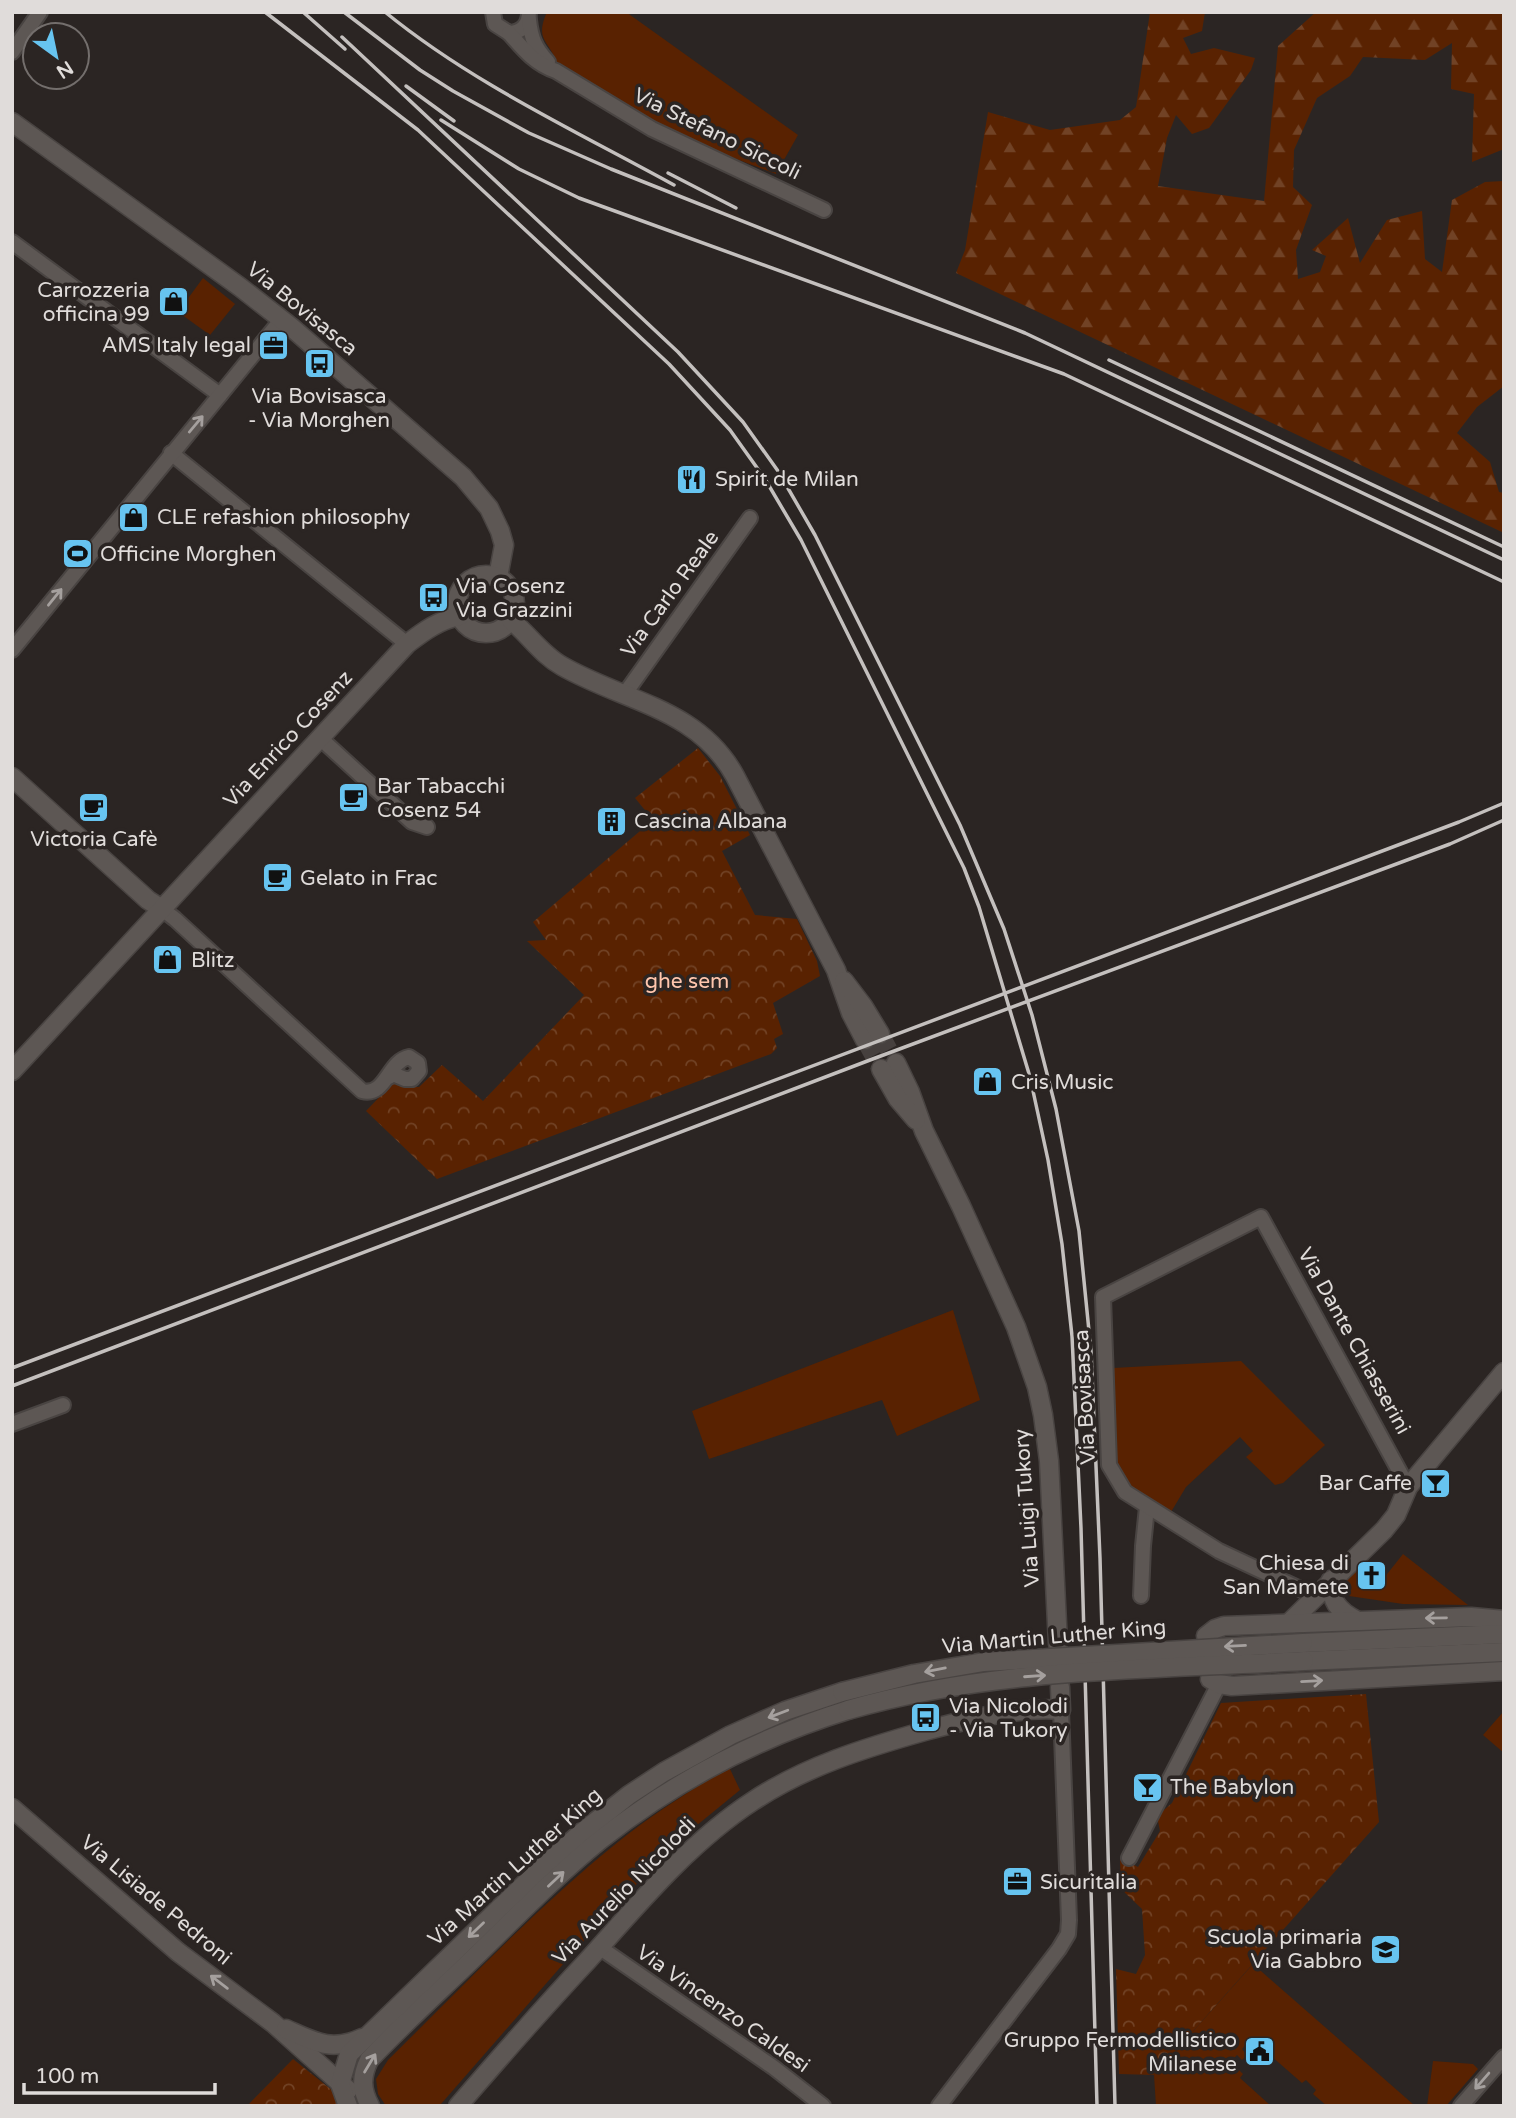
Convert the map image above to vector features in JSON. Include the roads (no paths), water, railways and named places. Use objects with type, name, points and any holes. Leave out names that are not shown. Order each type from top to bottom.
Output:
[{"type":"street","points":[[12,52],[40,12]]},
{"type":"street","name":"Via Stefano Siccoli","points":[[491,14],[499,28],[509,33],[544,67],[556,71],[652,129],[824,210]]},
{"type":"street","points":[[509,33],[522,29],[529,16]]},
{"type":"street","name":"Via Stefano Siccoli","points":[[529,16],[531,38],[536,49],[556,71]]},
{"type":"street","name":"Via Bovisasca","points":[[12,122],[282,320],[415,434],[477,492],[494,517],[504,545],[498,577]]},
{"type":"street","points":[[12,242],[220,395]]},
{"type":"street","points":[[12,650],[282,320]]},
{"type":"street","points":[[171,453],[407,644]]},
{"type":"street","name":"Via Carlo Reale","points":[[624,695],[750,518]]},
{"type":"street","points":[[482,575],[498,577],[511,587],[516,599],[511,620],[497,631],[482,633],[470,628],[460,616],[456,596],[464,584],[482,575]]},
{"type":"street","name":"Via Enrico Cosenz","points":[[12,1071],[407,644],[427,628],[460,616]]},
{"type":"street","points":[[511,620],[555,662],[681,720],[705,736],[720,752],[836,970],[851,1013],[872,1037]]},
{"type":"street","points":[[320,738],[412,822],[426,827]]},
{"type":"street","points":[[12,777],[148,900],[175,919],[362,1091],[369,1093],[376,1090],[389,1077]]},
{"type":"street","name":"Via Luigi Tukory","points":[[888,1066],[898,1099],[924,1131],[967,1218],[1022,1342],[1041,1400],[1046,1438],[1058,1644]]},
{"type":"street","name":"Via Bovisasca","points":[[1261,1217],[1103,1297],[1109,1465],[1125,1492],[1147,1507],[1219,1551],[1315,1596]]},
{"type":"street","name":"Via Dante Chiasserini","points":[[1261,1217],[1408,1487]]},
{"type":"street","points":[[1290,1622],[1384,1530],[1396,1515],[1408,1487],[1504,1372]]},
{"type":"street","points":[[12,1424],[63,1405]]},
{"type":"street","points":[[1141,1596],[1143,1535],[1147,1507]]},
{"type":"street","points":[[1331,1580],[1331,1595],[1335,1604],[1342,1612],[1356,1620]]},
{"type":"street","points":[[1206,1636],[1214,1629],[1224,1626],[1290,1622],[1471,1617],[1504,1620]]},
{"type":"street","name":"Via Martin Luther King","points":[[368,2106],[362,2077],[369,2060],[542,1892],[599,1841],[650,1804],[718,1762],[845,1701],[936,1669],[1006,1660],[1504,1634]]},
{"type":"street","name":"Via Martin Luther King","points":[[340,2084],[349,2054],[365,2036],[561,1850],[629,1795],[664,1772],[731,1735],[785,1712],[991,1679],[1504,1652]]},
{"type":"street","points":[[1129,1858],[1214,1682],[1231,1686],[1504,1671]]},
{"type":"street","points":[[939,2106],[1068,1934],[1060,1687]]},
{"type":"street","name":"Via Aurelio Nicolodi","points":[[458,2106],[673,1868],[720,1825],[753,1801],[795,1777],[845,1755],[940,1727],[1036,1708],[1061,1710]]},
{"type":"street","name":"Via Lisiade Pedroni","points":[[12,1808],[178,1952],[273,2023],[340,2084],[348,2106]]},
{"type":"street","name":"Via Vincenzo Caldesi","points":[[599,1947],[773,2067],[823,2106]]},
{"type":"street","name":"Via Lisiade Pedroni","points":[[273,2023],[327,2045],[341,2045],[365,2036]]},
{"type":"street","points":[[1461,2106],[1504,2057]]},
{"type":"street","points":[[340,2084],[368,2106]]},
{"type":"tunnel","points":[[880,1034],[896,1063]]},
{"type":"tunnel","points":[[865,1040],[881,1069]]},
{"type":"railway","points":[[265,12],[418,130],[669,364],[730,430],[765,479],[801,540],[964,868],[979,907],[1030,1077],[1062,1244],[1072,1336],[1081,1528],[1097,2106]]},
{"type":"railway","points":[[303,12],[345,49]]},
{"type":"railway","points":[[344,12],[420,70],[529,133],[611,169],[1025,333],[1504,560]]},
{"type":"railway","points":[[385,12],[418,38],[489,84],[674,185]]},
{"type":"railway","points":[[342,37],[678,352],[743,422],[778,471],[815,535],[960,825],[1004,929],[1032,1015],[1056,1109],[1079,1231],[1091,1351],[1100,1558],[1115,2106]]},
{"type":"railway","points":[[406,86],[454,121]]},
{"type":"railway","points":[[441,120],[519,169],[579,198],[1064,374],[1504,582]]},
{"type":"railway","points":[[668,173],[736,208]]},
{"type":"railway","points":[[1109,360],[1504,547]]},
{"type":"railway","points":[[12,1368],[1504,803]]},
{"type":"railway","points":[[12,1386],[870,1060],[1450,844],[1504,820]]},
{"type":"place","name":"Carrozzeria officina 99","points":[[173,302]]},
{"type":"place","name":"AMS Italy legal","points":[[274,345]]},
{"type":"place","name":"Via Bovisasca - Via Morghen","points":[[319,364]]},
{"type":"place","name":"Spirit de Milan","points":[[692,479]]},
{"type":"place","name":"CLE refashion philosophy","points":[[134,517]]},
{"type":"place","name":"Officine Morghen","points":[[77,554]]},
{"type":"place","name":"Via Cosenz Via Grazzini","points":[[433,598]]},
{"type":"place","name":"Bar Tabacchi Cosenz 54","points":[[354,798]]},
{"type":"place","name":"Victoria Cafè","points":[[94,807]]},
{"type":"place","name":"Cascina Albana","points":[[611,821]]},
{"type":"place","name":"Gelato in Frac","points":[[277,878]]},
{"type":"place","name":"Blitz","points":[[168,960]]},
{"type":"place","name":"Cris Music","points":[[988,1082]]},
{"type":"place","name":"Bar Caffe","points":[[1435,1483]]},
{"type":"place","name":"Chiesa di San Mamete","points":[[1372,1575]]},
{"type":"place","name":"Via Nicolodi - Via Tukory","points":[[926,1718]]},
{"type":"place","name":"The Babylon","points":[[1147,1787]]},
{"type":"place","name":"Sicuritalia","points":[[1017,1882]]},
{"type":"place","name":"Scuola primaria Via Gabbro","points":[[1385,1949]]},
{"type":"place","name":"Gruppo Fermodellistico Milanese","points":[[1260,2052]]},
{"type":"park label","name":"ghe sem","points":[[687,981]]}]
